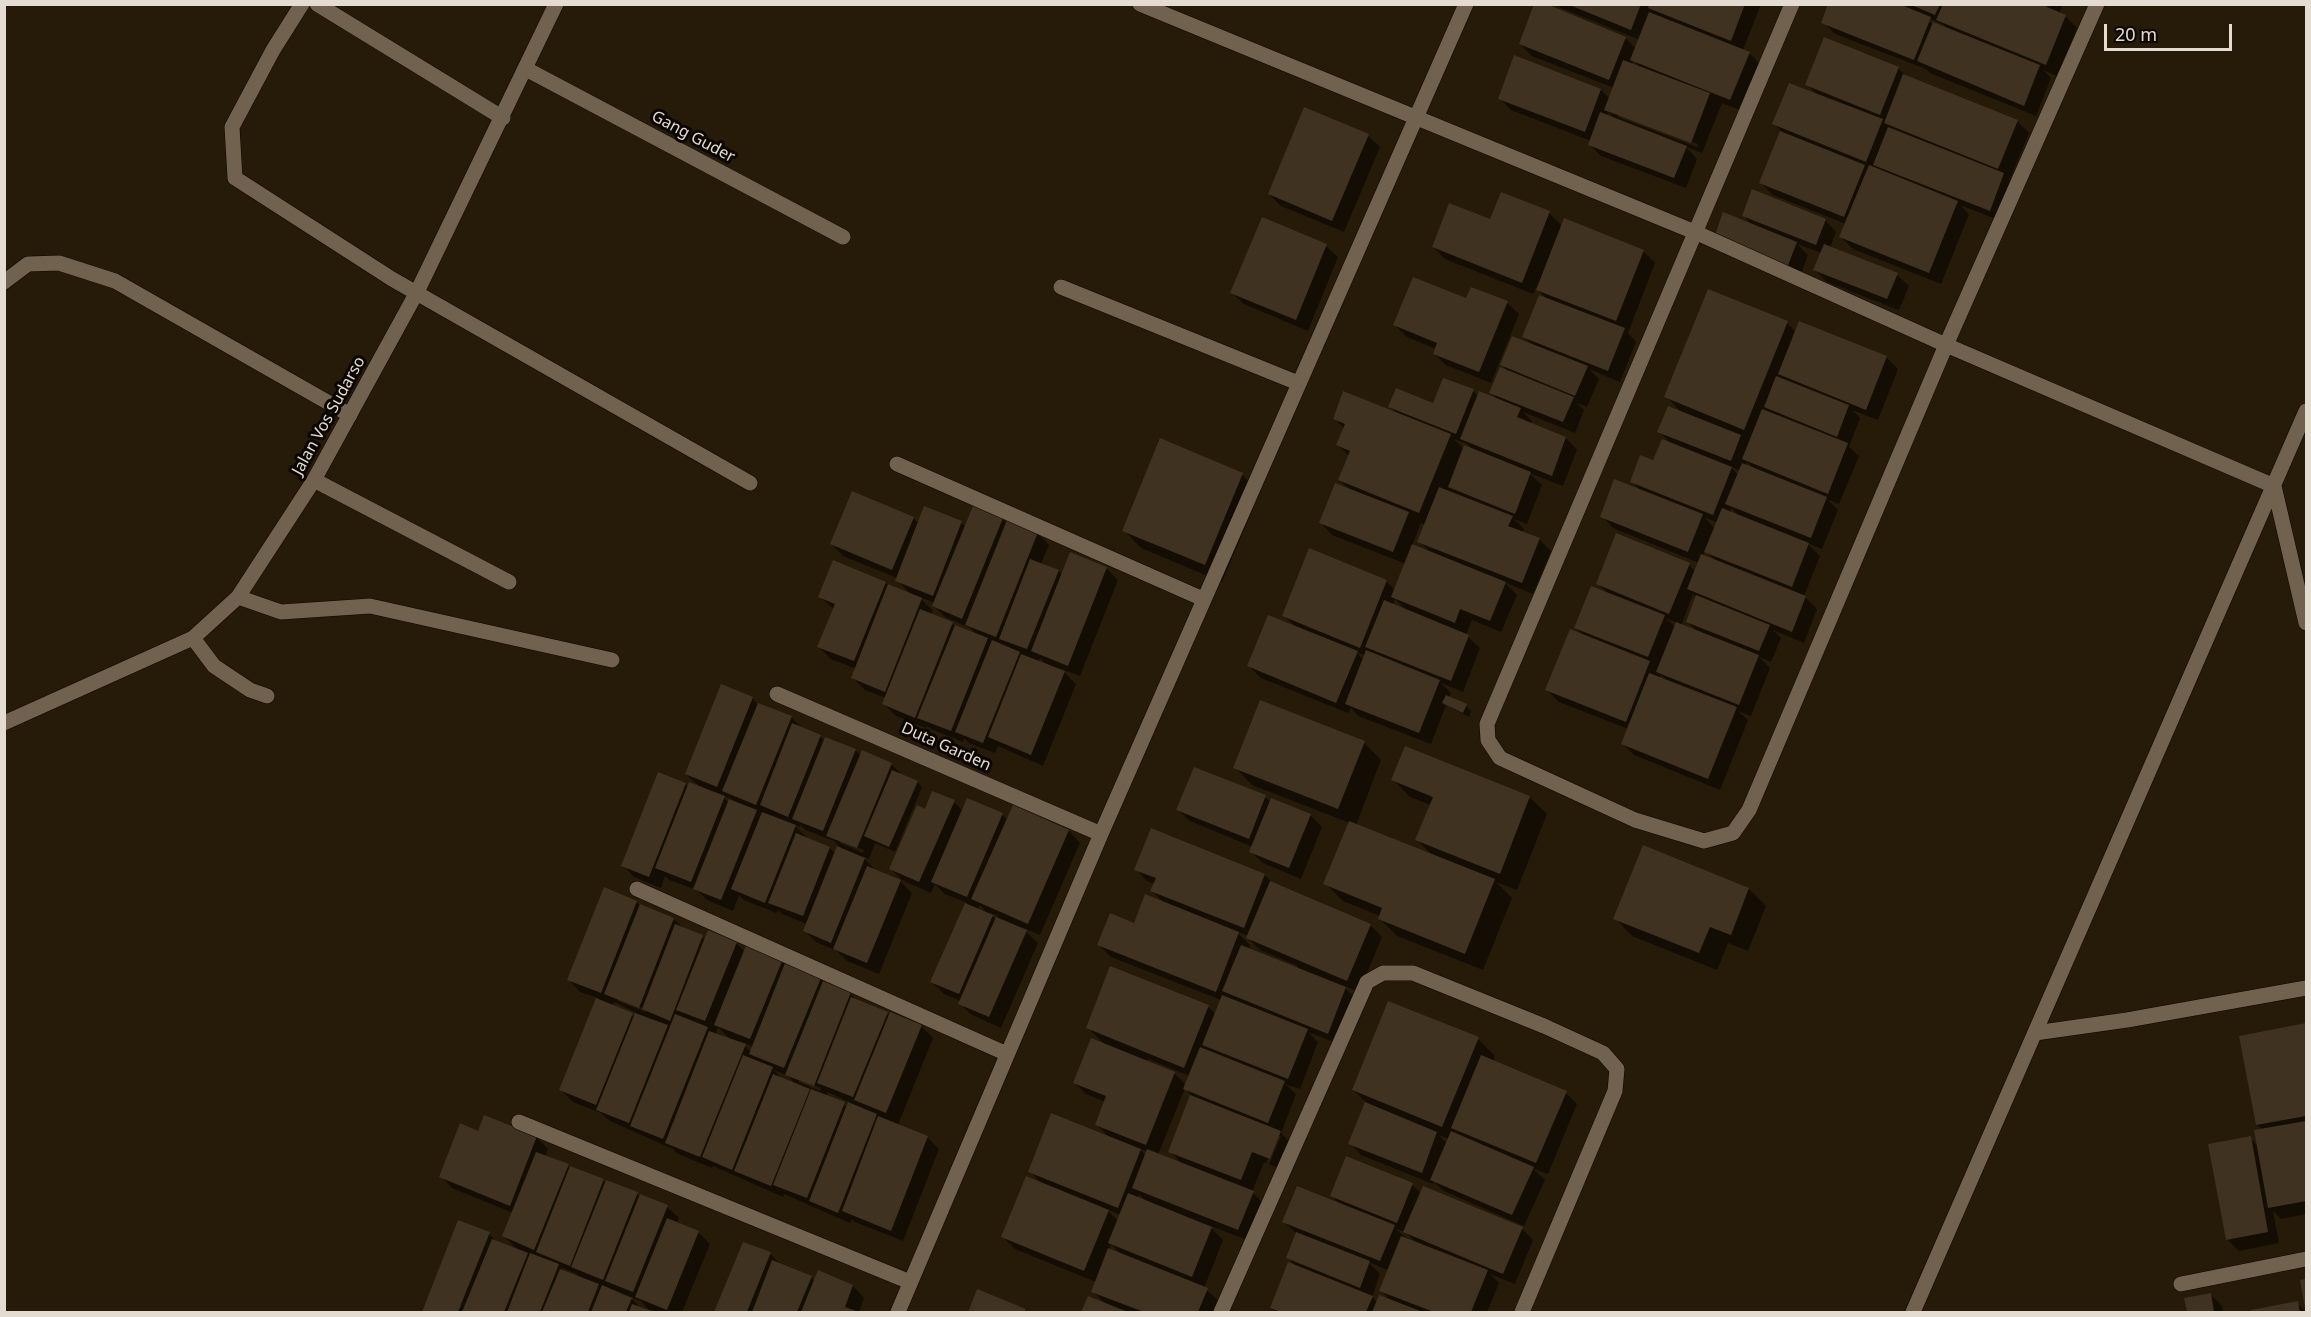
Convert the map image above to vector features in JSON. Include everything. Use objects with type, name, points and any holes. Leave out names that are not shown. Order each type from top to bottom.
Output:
[{"type":"street","points":[[302,4],[273,50],[232,127],[235,178],[392,279],[750,483]]},
{"type":"street","points":[[317,4],[503,118]]},
{"type":"street","name":"Jalan Vos Sudarso","points":[[4,723],[193,638],[238,597],[314,480],[417,292],[503,118],[556,4]]},
{"type":"street","points":[[1140,4],[1417,120],[1697,233],[1946,345],[2274,486]]},
{"type":"street","points":[[898,1312],[1203,599],[1417,120],[1466,4]]},
{"type":"street","points":[[1792,4],[1697,233],[1487,724],[1488,740],[1500,758],[1635,820],[1704,841],[1733,833],[1749,810],[1946,345],[2097,4]]},
{"type":"street","name":"Gang Guder","points":[[526,69],[843,237]]},
{"type":"street","points":[[4,282],[28,264],[59,263],[115,281],[350,415]]},
{"type":"street","points":[[1061,287],[1298,383]]},
{"type":"street","points":[[1913,1312],[2307,411]]},
{"type":"street","points":[[897,464],[1203,599]]},
{"type":"street","points":[[314,480],[509,582]]},
{"type":"street","points":[[2274,486],[2307,623]]},
{"type":"street","points":[[238,597],[281,612],[370,606],[612,660]]},
{"type":"street","points":[[193,638],[214,666],[250,690],[267,696]]},
{"type":"street","name":"Duta Garden","points":[[777,694],[1101,834]]},
{"type":"street","points":[[637,889],[1007,1054]]},
{"type":"street","points":[[1221,1312],[1367,982],[1383,973],[1413,973],[1544,1026],[1603,1053],[1617,1069],[1615,1090],[1522,1312]]},
{"type":"street","points":[[2035,1033],[2127,1020],[2307,988]]},
{"type":"street","points":[[519,1122],[910,1282]]},
{"type":"street","points":[[2181,1284],[2307,1259]]},
{"type":"building","points":[[1534,4],[1546,4],[1626,37],[1609,80],[1519,44]]},
{"type":"building","points":[[1567,4],[1641,4],[1631,30]]},
{"type":"building","points":[[1649,4],[1745,4],[1731,41],[1648,8]]},
{"type":"building","points":[[1828,4],[1899,4],[1931,17],[1914,60],[1821,23]]},
{"type":"building","points":[[1909,4],[1940,4],[1935,15]]},
{"type":"building","points":[[1943,4],[2040,4],[2066,15],[2046,65],[1936,20]]},
{"type":"building","points":[[1649,12],[1750,52],[1730,100],[1630,60]]},
{"type":"building","points":[[1933,22],[2040,65],[2024,106],[1917,61]]},
{"type":"building","points":[[1824,37],[1899,67],[1880,115],[1805,85]]},
{"type":"building","points":[[1514,55],[1601,89],[1585,132],[1498,99]]},
{"type":"building","points":[[1623,60],[1710,93],[1691,143],[1604,110]]},
{"type":"building","points":[[1903,74],[2018,120],[1998,169],[1884,123]]},
{"type":"building","points":[[1789,83],[1883,119],[1866,162],[1772,124]]},
{"type":"building","points":[[1304,107],[1369,134],[1332,221],[1268,194]]},
{"type":"building","points":[[1600,112],[1687,146],[1674,178],[1588,145]]},
{"type":"building","points":[[1888,127],[2004,173],[1990,211],[1873,165]]},
{"type":"building","points":[[1780,131],[1865,165],[1844,217],[1759,183]]},
{"type":"building","points":[[1869,165],[1958,201],[1929,273],[1839,237]]},
{"type":"building","points":[[1752,189],[1826,219],[1816,245],[1742,216]]},
{"type":"building","points":[[1501,192],[1550,211],[1522,283],[1432,247],[1449,203],[1490,219]]},
{"type":"building","points":[[1723,212],[1797,242],[1787,268],[1715,235]]},
{"type":"building","points":[[1262,217],[1327,244],[1296,320],[1230,293]]},
{"type":"building","points":[[1564,218],[1644,250],[1616,321],[1536,290]]},
{"type":"building","points":[[1824,244],[1898,273],[1887,299],[1813,270]]},
{"type":"building","points":[[1413,277],[1466,298],[1471,287],[1508,301],[1479,372],[1433,354],[1437,343],[1393,325]]},
{"type":"building","points":[[1708,289],[1788,321],[1744,430],[1664,397]]},
{"type":"building","points":[[1539,295],[1625,328],[1608,371],[1522,337]]},
{"type":"building","points":[[1799,321],[1887,356],[1866,410],[1778,374]]},
{"type":"building","points":[[1512,336],[1588,366],[1575,396],[1500,365]]},
{"type":"building","points":[[1500,367],[1574,397],[1563,422],[1489,393]]},
{"type":"building","points":[[1776,376],[1849,405],[1837,437],[1764,407]]},
{"type":"building","points":[[1443,378],[1474,389],[1456,434],[1388,407],[1396,388],[1433,403]]},
{"type":"building","points":[[1343,391],[1451,434],[1419,513],[1338,480],[1350,451],[1336,445],[1345,424],[1333,419]]},
{"type":"building","points":[[1479,391],[1521,408],[1517,417],[1566,437],[1552,476],[1460,439]]},
{"type":"building","points":[[1668,406],[1741,435],[1731,461],[1657,432]]},
{"type":"building","points":[[1762,409],[1848,443],[1828,494],[1742,459]]},
{"type":"building","points":[[1160,438],[1243,473],[1205,565],[1122,531]]},
{"type":"building","points":[[1662,439],[1732,467],[1713,515],[1630,482],[1640,455],[1653,460]]},
{"type":"building","points":[[1464,445],[1531,472],[1515,514],[1448,487]]},
{"type":"building","points":[[1742,463],[1827,497],[1811,538],[1725,504]]},
{"type":"building","points":[[1614,479],[1703,514],[1688,552],[1600,517]]},
{"type":"building","points":[[1335,483],[1409,512],[1393,552],[1319,523]]},
{"type":"building","points":[[1439,487],[1513,516],[1508,526],[1540,538],[1522,583],[1417,542]]},
{"type":"building","points":[[852,491],[914,517],[892,570],[830,544]]},
{"type":"building","points":[[924,506],[962,521],[933,596],[895,581]]},
{"type":"building","points":[[973,506],[1003,518],[962,619],[932,606]]},
{"type":"building","points":[[1722,508],[1809,543],[1792,587],[1704,552]]},
{"type":"building","points":[[1007,520],[1038,532],[996,637],[965,625]]},
{"type":"building","points":[[1616,533],[1690,563],[1669,614],[1596,584]]},
{"type":"building","points":[[1412,544],[1506,582],[1490,621],[1460,609],[1455,623],[1391,597]]},
{"type":"building","points":[[1309,548],[1387,580],[1360,648],[1282,616]]},
{"type":"building","points":[[1070,552],[1107,567],[1068,666],[1031,651]]},
{"type":"building","points":[[1701,554],[1806,596],[1792,632],[1687,589]]},
{"type":"building","points":[[1030,559],[1059,570],[1027,649],[999,639]]},
{"type":"building","points":[[833,560],[886,582],[854,661],[817,647],[835,604],[818,597]]},
{"type":"building","points":[[888,584],[922,598],[885,692],[851,678]]},
{"type":"building","points":[[1591,586],[1665,615],[1648,657],[1574,628]]},
{"type":"building","points":[[1696,595],[1770,625],[1759,651],[1686,622]]},
{"type":"building","points":[[1384,600],[1469,635],[1451,681],[1365,647]]},
{"type":"building","points":[[920,609],[953,622],[915,718],[882,704]]},
{"type":"building","points":[[1268,615],[1358,651],[1336,703],[1247,666]]},
{"type":"building","points":[[1676,622],[1759,655],[1739,705],[1656,672]]},
{"type":"building","points":[[955,625],[988,638],[951,731],[917,718]]},
{"type":"building","points":[[1570,629],[1650,661],[1626,722],[1545,690]]},
{"type":"building","points":[[992,640],[1020,652],[983,743],[955,732]]},
{"type":"building","points":[[1366,650],[1440,680],[1419,733],[1345,704]]},
{"type":"building","points":[[1021,654],[1065,671],[1031,755],[988,737]]},
{"type":"building","points":[[1649,673],[1737,707],[1708,779],[1621,744]]},
{"type":"building","points":[[721,684],[753,697],[717,787],[685,774]]},
{"type":"building","points":[[1446,695],[1467,704],[1463,713],[1442,703]]},
{"type":"building","points":[[1260,700],[1365,741],[1338,809],[1233,768]]},
{"type":"building","points":[[758,703],[792,716],[756,805],[722,791]]},
{"type":"building","points":[[792,723],[821,735],[788,817],[760,805]]},
{"type":"building","points":[[825,737],[856,749],[823,831],[792,819]]},
{"type":"building","points":[[1405,746],[1530,796],[1500,874],[1415,840],[1433,797],[1391,780]]},
{"type":"building","points":[[862,750],[892,763],[857,848],[826,836]]},
{"type":"building","points":[[1194,767],[1266,795],[1249,839],[1176,810]]},
{"type":"building","points":[[892,770],[918,781],[889,847],[864,836]]},
{"type":"building","points":[[658,772],[686,783],[649,877],[621,866]]},
{"type":"building","points":[[689,782],[725,796],[691,882],[655,868]]},
{"type":"building","points":[[932,791],[955,800],[919,882],[889,869],[917,805],[925,809]]},
{"type":"building","points":[[967,798],[1003,813],[967,897],[931,882]]},
{"type":"building","points":[[1271,798],[1311,814],[1289,868],[1249,852]]},
{"type":"building","points":[[729,799],[757,810],[721,900],[693,889]]},
{"type":"building","points":[[1013,805],[1069,830],[1028,924],[971,899]]},
{"type":"building","points":[[762,812],[796,825],[765,903],[731,889]]},
{"type":"building","points":[[1349,821],[1495,879],[1465,954],[1378,919],[1382,908],[1323,884]]},
{"type":"building","points":[[1151,828],[1265,874],[1244,928],[1150,891],[1156,878],[1134,870]]},
{"type":"building","points":[[796,833],[830,847],[803,916],[768,903]]},
{"type":"building","points":[[1643,845],[1749,888],[1731,935],[1710,927],[1699,953],[1613,919]]},
{"type":"building","points":[[837,846],[865,858],[831,943],[803,931]]},
{"type":"building","points":[[867,866],[901,880],[867,963],[833,949]]},
{"type":"building","points":[[1270,881],[1371,924],[1347,981],[1246,938]]},
{"type":"building","points":[[604,887],[637,901],[601,993],[567,980]]},
{"type":"building","points":[[1145,894],[1239,932],[1216,992],[1097,945],[1110,913],[1134,923]]},
{"type":"building","points":[[965,903],[993,915],[959,994],[930,982]]},
{"type":"building","points":[[640,904],[674,918],[639,1008],[604,994]]},
{"type":"building","points":[[996,917],[1027,930],[989,1017],[958,1004]]},
{"type":"building","points":[[675,924],[703,935],[670,1021],[642,1009]]},
{"type":"building","points":[[708,930],[737,942],[705,1021],[676,1010]]},
{"type":"building","points":[[747,943],[783,959],[750,1039],[714,1025]]},
{"type":"building","points":[[1241,945],[1346,987],[1328,1034],[1222,991]]},
{"type":"building","points":[[785,963],[821,978],[784,1068],[749,1054]]},
{"type":"building","points":[[1110,966],[1209,1005],[1184,1068],[1086,1028]]},
{"type":"building","points":[[823,981],[851,992],[814,1086],[785,1075]]},
{"type":"building","points":[[1222,995],[1308,1029],[1288,1079],[1202,1045]]},
{"type":"building","points":[[851,997],[888,1012],[853,1097],[817,1083]]},
{"type":"building","points":[[596,998],[633,1013],[596,1105],[559,1090]]},
{"type":"building","points":[[1388,1001],[1479,1037],[1442,1127],[1352,1090]]},
{"type":"building","points":[[890,1012],[922,1025],[886,1113],[854,1100]]},
{"type":"building","points":[[635,1013],[668,1025],[629,1123],[596,1110]]},
{"type":"building","points":[[675,1014],[708,1027],[663,1139],[630,1126]]},
{"type":"building","points":[[2306,1023],[2306,1116],[2256,1125],[2239,1036]]},
{"type":"building","points":[[709,1031],[746,1044],[700,1157],[665,1143]]},
{"type":"building","points":[[1091,1038],[1175,1072],[1146,1145],[1095,1125],[1106,1096],[1073,1083]]},
{"type":"building","points":[[1200,1047],[1285,1081],[1268,1123],[1183,1089]]},
{"type":"building","points":[[743,1055],[773,1067],[732,1170],[702,1157]]},
{"type":"building","points":[[1481,1055],[1567,1091],[1536,1163],[1451,1128]]},
{"type":"building","points":[[773,1074],[810,1089],[771,1186],[734,1171]]},
{"type":"building","points":[[811,1089],[845,1102],[807,1198],[773,1185]]},
{"type":"building","points":[[1190,1095],[1281,1131],[1270,1159],[1252,1152],[1241,1180],[1168,1152]]},
{"type":"building","points":[[848,1102],[877,1114],[838,1213],[809,1201]]},
{"type":"building","points":[[1365,1102],[1437,1132],[1422,1173],[1348,1144]]},
{"type":"building","points":[[1051,1113],[1141,1149],[1118,1208],[1028,1172]]},
{"type":"building","points":[[484,1115],[537,1136],[510,1206],[439,1177],[460,1123],[478,1131]]},
{"type":"building","points":[[878,1116],[928,1136],[891,1231],[842,1211]]},
{"type":"building","points":[[2306,1121],[2306,1201],[2268,1208],[2254,1130]]},
{"type":"building","points":[[1451,1131],[1534,1167],[1512,1215],[1430,1180]]},
{"type":"building","points":[[2251,1136],[2268,1232],[2226,1240],[2208,1144]]},
{"type":"building","points":[[1147,1149],[1254,1191],[1238,1230],[1132,1188]]},
{"type":"building","points":[[536,1152],[569,1164],[534,1250],[502,1236]]},
{"type":"building","points":[[1346,1156],[1413,1183],[1397,1223],[1330,1196]]},
{"type":"building","points":[[570,1166],[604,1179],[570,1266],[536,1252]]},
{"type":"building","points":[[1026,1176],[1109,1210],[1084,1271],[1001,1237]]},
{"type":"building","points":[[606,1180],[638,1192],[603,1280],[571,1267]]},
{"type":"building","points":[[1297,1186],[1395,1225],[1380,1261],[1282,1222]]},
{"type":"building","points":[[1423,1186],[1523,1227],[1503,1274],[1403,1232]]},
{"type":"building","points":[[1128,1193],[1212,1227],[1192,1277],[1108,1243]]},
{"type":"building","points":[[640,1194],[668,1205],[633,1292],[605,1281]]},
{"type":"building","points":[[667,1218],[699,1231],[667,1310],[635,1297]]},
{"type":"building","points":[[458,1220],[490,1232],[458,1312],[422,1312]]},
{"type":"building","points":[[1296,1232],[1370,1261],[1360,1288],[1286,1258]]},
{"type":"building","points":[[1401,1236],[1488,1270],[1471,1312],[1434,1312],[1379,1291]]},
{"type":"building","points":[[492,1239],[528,1253],[504,1312],[462,1312]]},
{"type":"building","points":[[743,1242],[771,1252],[747,1312],[714,1312]]},
{"type":"building","points":[[1108,1248],[1208,1288],[1198,1312],[1144,1312],[1091,1292]]},
{"type":"building","points":[[530,1253],[559,1264],[540,1312],[507,1312]]},
{"type":"building","points":[[772,1260],[812,1276],[797,1312],[752,1312]]},
{"type":"building","points":[[1288,1262],[1373,1296],[1366,1312],[1281,1312],[1270,1308]]},
{"type":"building","points":[[560,1269],[599,1284],[588,1312],[542,1312]]},
{"type":"building","points":[[818,1270],[853,1285],[845,1307],[859,1312],[801,1312]]},
{"type":"building","points":[[2306,1279],[2306,1308],[2305,1308],[2300,1280]]},
{"type":"building","points":[[602,1285],[632,1298],[626,1312],[591,1312]]},
{"type":"building","points":[[977,1289],[1026,1309],[1024,1312],[968,1312]]},
{"type":"building","points":[[2211,1293],[2214,1312],[2187,1312],[2184,1298]]},
{"type":"building","points":[[1379,1295],[1423,1312],[1372,1312]]},
{"type":"building","points":[[1088,1296],[1128,1312],[1081,1312]]},
{"type":"building","points":[[2298,1301],[2300,1312],[2251,1312],[2251,1310]]},
{"type":"building","points":[[632,1304],[654,1312],[629,1312]]}]
